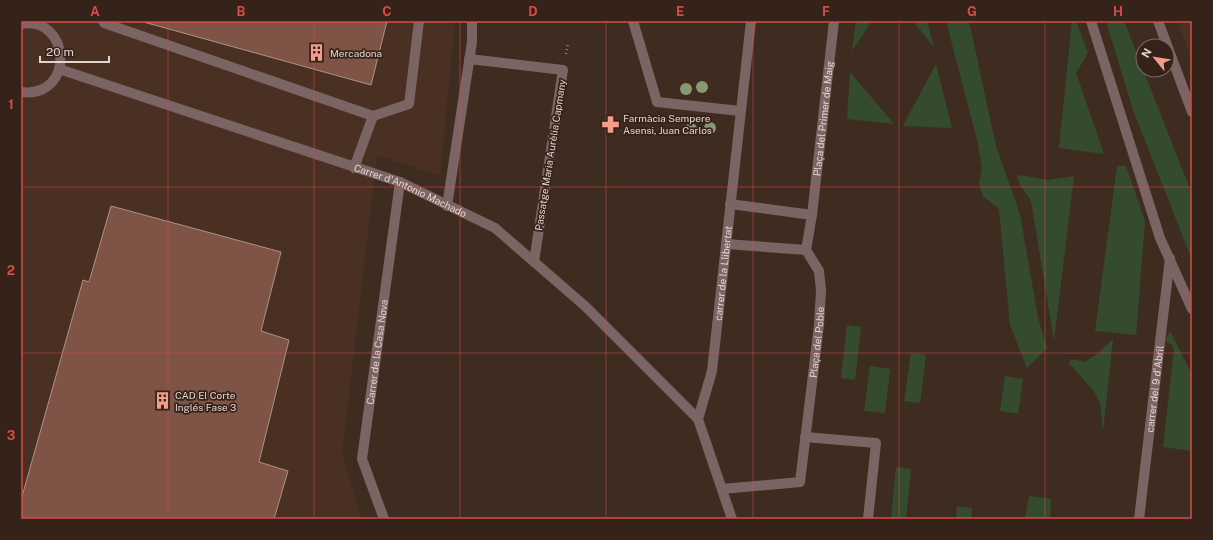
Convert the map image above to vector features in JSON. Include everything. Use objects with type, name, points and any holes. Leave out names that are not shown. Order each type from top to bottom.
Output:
[{"type":"street","points":[[104,21],[104,23],[373,116],[409,104],[418,21]]},
{"type":"street","points":[[448,206],[472,42],[472,21]]},
{"type":"street","points":[[633,21],[657,102],[740,111]]},
{"type":"street","name":"carrer de la Llibertat","points":[[698,419],[712,371],[750,21]]},
{"type":"street","name":"Plaça del Primer de Maig","points":[[806,250],[812,215],[834,21]]},
{"type":"street","points":[[1091,21],[1160,238],[1192,309]]},
{"type":"street","points":[[1158,21],[1192,112]]},
{"type":"street","points":[[21,24],[38,23],[47,30],[60,47],[61,58],[59,69],[55,78],[47,86],[38,91],[27,93],[21,92]]},
{"type":"street","name":"Passatge Maria Aurèlia Capmany","points":[[469,59],[563,70],[534,262]]},
{"type":"street","name":"Carrer d'Antonio Machado","points":[[59,69],[400,182],[494,228],[585,306],[698,419]]},
{"type":"street","points":[[354,168],[373,116]]},
{"type":"street","name":"Carrer de la Casa Nova","points":[[384,519],[362,459],[400,182]]},
{"type":"street","points":[[730,204],[812,215]]},
{"type":"street","points":[[726,244],[806,250]]},
{"type":"street","name":"Plaça del Poble","points":[[722,489],[800,482],[818,332],[821,290],[819,271],[806,250]]},
{"type":"street","name":"carrer del 9 d'Abril","points":[[1139,519],[1170,258]]},
{"type":"street","points":[[698,419],[732,519]]},
{"type":"street","points":[[805,437],[876,443],[868,519]]},
{"type":"shaded area","points":[[21,21],[455,21],[440,176],[377,155],[342,454],[362,519],[21,519]]},
{"type":"shaded area","points":[[1177,21],[1192,21],[1192,60]]},
{"type":"green space","points":[[856,21],[872,21],[852,51]]},
{"type":"green space","points":[[913,21],[927,21],[934,47]]},
{"type":"green space","points":[[946,21],[969,21],[996,146],[1020,214],[1038,318],[1047,348],[1027,368],[1010,325],[999,209],[983,196],[979,184],[982,168],[977,140]]},
{"type":"green space","points":[[1072,21],[1076,21],[1088,53],[1076,73],[1104,154],[1059,148]]},
{"type":"green space","points":[[1106,21],[1124,21],[1135,49],[1135,78],[1146,78],[1192,194],[1192,260],[1133,110]]},
{"type":"green space","points":[[936,64],[952,128],[903,126]]},
{"type":"green space","points":[[850,72],[894,124],[847,119]]},
{"type":"green space","points":[[1117,166],[1126,166],[1145,221],[1136,335],[1095,331]]},
{"type":"green space","points":[[1020,175],[1048,180],[1074,176],[1054,341],[1031,201],[1020,185],[1017,177]]},
{"type":"green space","points":[[847,325],[861,327],[855,380],[841,378]]},
{"type":"green space","points":[[1170,331],[1192,375],[1192,451],[1163,447],[1174,349],[1172,345],[1165,341]]},
{"type":"green space","points":[[1113,339],[1103,431],[1100,403],[1094,391],[1069,363],[1071,359],[1085,362],[1098,353]]},
{"type":"green space","points":[[911,353],[926,355],[920,403],[904,401]]},
{"type":"green space","points":[[870,366],[890,369],[885,413],[864,411]]},
{"type":"green space","points":[[1005,376],[1023,379],[1018,414],[1000,411]]},
{"type":"green space","points":[[896,467],[911,469],[906,519],[891,519]]},
{"type":"green space","points":[[1029,496],[1051,499],[1050,519],[1025,519]]},
{"type":"green space","points":[[957,506],[972,508],[971,519],[956,519]]},
{"type":"building","name":"Mercadona","points":[[140,21],[387,21],[371,85]]},
{"type":"building","name":"CAD El Corte Inglés Fase 3","points":[[111,206],[281,252],[261,331],[289,340],[259,462],[288,471],[274,519],[21,519],[21,500],[83,280],[89,282]]},
{"type":"place","name":"Mercadona","points":[[317,53]]},
{"type":"place","name":"Farmàcia Sempere Asensi, Juan Carlos","points":[[610,124]]},
{"type":"place","name":"CAD El Corte Inglés Fase 3","points":[[162,401]]}]
